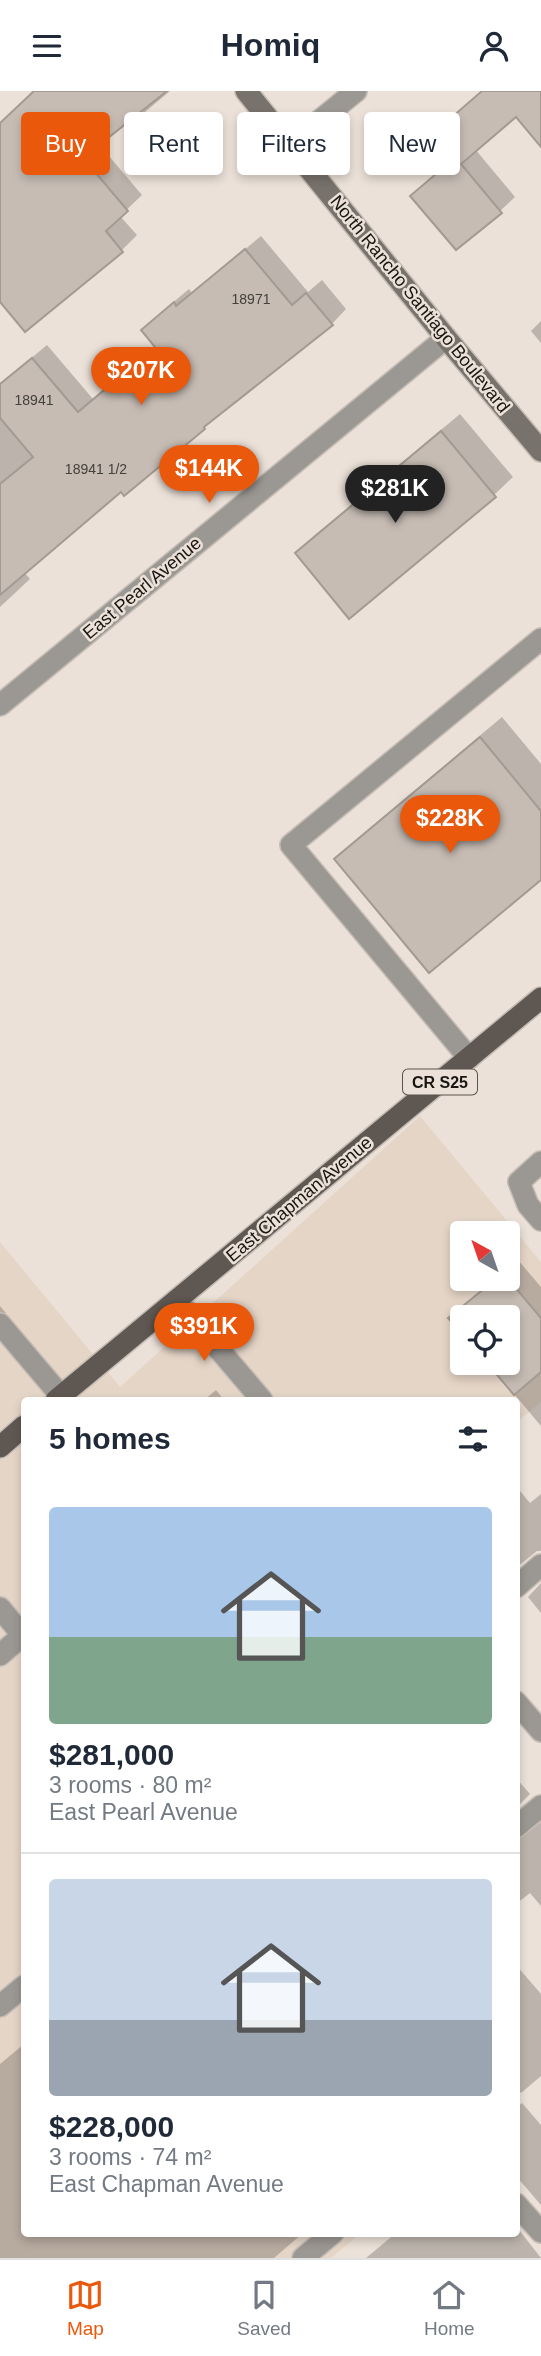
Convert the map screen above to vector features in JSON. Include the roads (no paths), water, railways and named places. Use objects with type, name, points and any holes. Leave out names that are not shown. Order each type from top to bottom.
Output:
[{"type":"main road","name":"East Chapman Avenue","points":[[60,1397],[541,998]]},
{"type":"main road","points":[[0,1447],[21,1429]]},
{"type":"street","name":"North Rancho Santiago Boulevard","points":[[246,91],[264,112]]},
{"type":"street","points":[[330,112],[356,91]]},
{"type":"street","name":"North Rancho Santiago Boulevard","points":[[316,175],[446,338],[541,451]]},
{"type":"street","name":"East Pearl Avenue","points":[[0,705],[446,338]]},
{"type":"street","points":[[468,1058],[291,845],[541,639]]},
{"type":"street","points":[[541,1162],[519,1182],[528,1205],[541,1220]]},
{"type":"street","points":[[177,1300],[259,1397]]},
{"type":"street","points":[[0,1324],[58,1397]]},
{"type":"street","points":[[520,1583],[541,1565]]},
{"type":"street","points":[[0,1608],[21,1632]]},
{"type":"street","points":[[0,1655],[21,1638]]},
{"type":"street","points":[[520,1707],[541,1731]]},
{"type":"street","points":[[520,1824],[541,1806]]},
{"type":"street","points":[[0,2006],[21,1988]]},
{"type":"street","points":[[520,2208],[541,2232]]},
{"type":"street","points":[[303,2258],[329,2237]]}]
